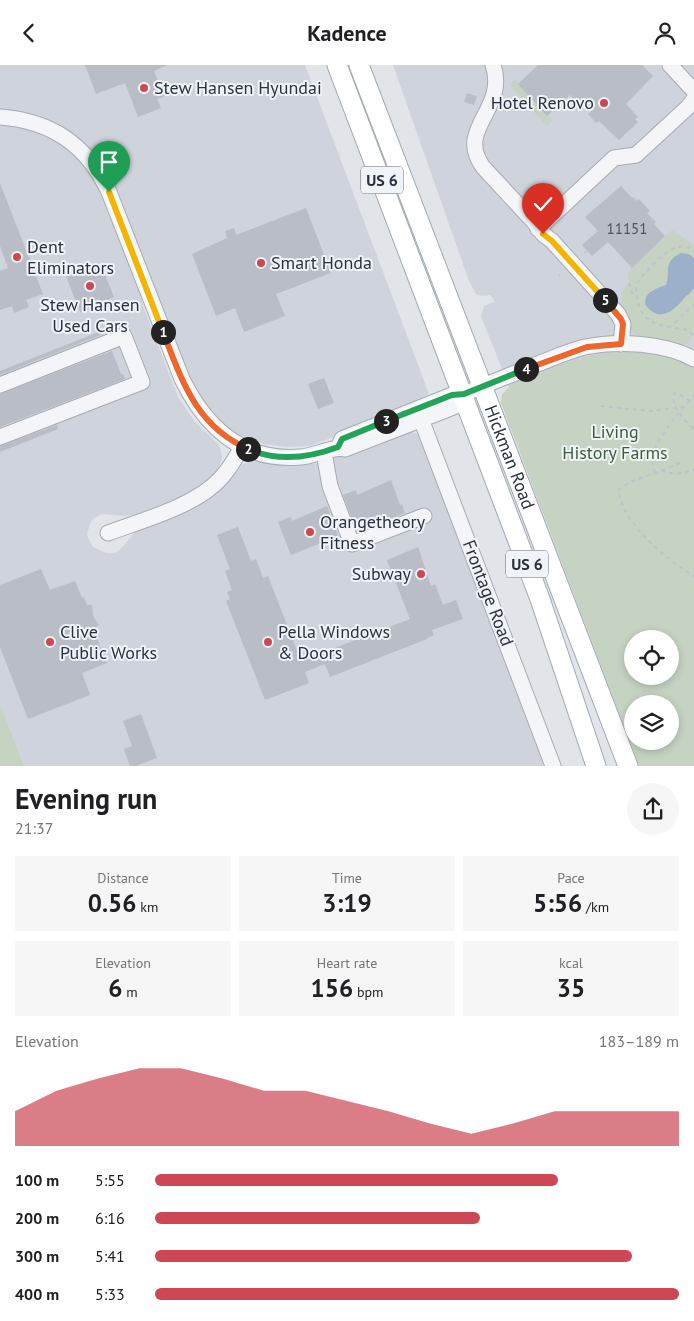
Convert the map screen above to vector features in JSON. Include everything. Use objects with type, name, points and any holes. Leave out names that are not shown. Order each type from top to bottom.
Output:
[{"type":"main road","name":"Hickman Road","points":[[337,65],[464,394],[540,599],[596,766]]},
{"type":"main road","name":"Hickman Road","points":[[359,65],[628,766]]},
{"type":"street","points":[[493,65],[497,79],[496,91],[476,133],[474,144],[476,155],[483,167],[538,229],[552,241],[618,314],[623,324],[621,344]]},
{"type":"street","points":[[670,65],[694,91]]},
{"type":"street","points":[[538,229],[614,157],[636,155],[688,107],[694,99]]},
{"type":"street","points":[[0,117],[27,121],[53,131],[81,150],[94,165],[109,192],[191,398],[209,423],[242,446],[270,455],[294,457],[311,456],[338,447],[346,449],[456,406],[464,394]]},
{"type":"street","points":[[0,385],[124,336],[142,382],[0,437]]},
{"type":"street","points":[[338,447],[342,439],[452,395],[464,394],[575,350],[601,345],[621,344],[692,349]]},
{"type":"street","name":"Frontage Road","points":[[421,419],[553,766]]},
{"type":"street","points":[[108,533],[181,505],[203,493],[220,480],[242,446]]},
{"type":"street","points":[[324,453],[330,486],[352,545],[424,516]]},
{"type":"path","points":[[692,349],[688,329],[658,326],[642,315],[636,295],[636,286],[638,281],[664,253],[681,246],[694,250]]},
{"type":"path","points":[[629,283],[632,293],[636,295]]},
{"type":"path","points":[[669,328],[694,303]]},
{"type":"path","points":[[690,401],[679,393],[674,393],[672,398],[677,409],[694,429]]},
{"type":"path","points":[[655,473],[653,461],[656,446],[694,395]]},
{"type":"path","points":[[602,406],[650,411],[685,407]]},
{"type":"path","points":[[680,463],[628,483],[618,490],[620,501],[634,524],[651,543],[681,568],[694,576]]},
{"type":"path","points":[[662,470],[669,474],[694,470]]},
{"type":"shaded area","points":[[0,65],[305,65],[429,394],[391,415],[310,446],[287,447],[263,444],[238,434],[225,426],[206,408],[190,381],[116,189],[108,174],[89,148],[70,132],[29,113],[0,109]]},
{"type":"shaded area","points":[[393,65],[694,65],[694,361],[512,394],[481,316],[484,306],[494,302],[494,300],[490,295],[482,296],[476,294],[469,281]]},
{"type":"shaded area","points":[[0,124],[25,127],[56,141],[81,161],[98,184],[178,397],[195,422],[219,445],[221,452],[222,459],[218,470],[204,484],[188,494],[138,514],[125,516],[102,514],[94,518],[87,533],[93,547],[106,553],[119,551],[136,531],[207,499],[225,485],[242,465],[250,461],[296,466],[320,463],[404,432],[410,431],[417,434],[420,437],[547,766],[24,766],[0,703]]},
{"type":"green space","points":[[515,80],[529,96],[524,101],[510,85]]},
{"type":"green space","points":[[535,103],[553,120],[547,126],[530,108]]},
{"type":"green space","points":[[672,230],[694,245],[694,258],[689,254],[675,257],[668,268],[666,285],[651,290],[656,314],[665,315],[694,288],[694,333],[689,342],[681,346],[641,337],[632,331],[621,305],[622,293],[628,283],[628,272]]},
{"type":"green space","name":"Living History Farms","points":[[631,350],[694,361],[694,766],[639,766],[633,750],[679,750],[679,695],[624,695],[624,727],[501,403],[502,394],[509,387],[509,384],[583,357]]},
{"type":"green space","points":[[0,703],[24,766],[0,766]]},
{"type":"water","points":[[681,253],[689,254],[694,258],[694,288],[672,310],[667,313],[656,314],[645,304],[645,300],[649,293],[666,285],[669,264],[675,256]]},
{"type":"building","name":"Stew Hansen Hyundai","points":[[85,65],[168,65],[154,71],[164,97],[157,99],[161,108],[138,117],[125,83],[96,94]]},
{"type":"building","name":"Hotel Renovo","points":[[538,65],[642,65],[653,76],[626,104],[638,117],[635,119],[638,122],[619,140],[599,121],[596,123],[588,114],[591,112],[580,100],[577,103],[570,95],[547,116],[518,84]]},
{"type":"building","points":[[467,93],[477,96],[474,105],[464,102]]},
{"type":"building","name":"Dent Eliminators","points":[[0,183],[43,294],[26,300],[29,307],[14,313],[12,306],[0,310],[0,271],[8,268],[0,246]]},
{"type":"building","points":[[621,186],[632,198],[637,201],[639,199],[650,211],[647,213],[656,222],[654,224],[665,236],[632,268],[608,242],[592,256],[582,245],[598,231],[585,217]]},
{"type":"building","name":"Smart Honda","points":[[306,208],[331,273],[276,294],[285,316],[244,332],[235,308],[216,316],[192,254],[227,238],[225,231],[234,228],[236,235]]},
{"type":"building","name":"Stew Hansen Used Cars","points":[[101,265],[114,297],[80,312],[66,276]]},
{"type":"building","points":[[104,330],[105,333],[0,375],[0,371]]},
{"type":"building","points":[[112,351],[121,374],[123,374],[125,379],[0,427],[0,394]]},
{"type":"building","points":[[324,378],[334,403],[318,409],[308,384]]},
{"type":"building","points":[[57,425],[58,429],[0,452],[0,446]]},
{"type":"building","points":[[391,480],[405,513],[377,524],[374,516],[354,524],[343,495],[356,490],[357,495]]},
{"type":"building","points":[[327,506],[338,536],[291,555],[278,522],[290,517],[292,521]]},
{"type":"building","points":[[238,527],[251,561],[256,559],[263,578],[268,576],[301,661],[410,619],[387,560],[418,547],[431,586],[435,584],[443,605],[456,600],[463,619],[432,630],[434,635],[427,639],[330,677],[325,664],[305,672],[309,683],[265,700],[226,601],[230,599],[227,592],[232,590],[225,571],[230,569],[217,535]]},
{"type":"building","name":"Clive Public Works","points":[[41,569],[50,590],[75,581],[82,598],[84,597],[87,605],[92,605],[93,616],[99,625],[96,627],[100,637],[97,638],[107,663],[82,673],[90,695],[28,719],[0,647],[0,585]]},
{"type":"building","points":[[141,714],[157,758],[136,766],[130,766],[124,749],[132,746],[123,721]]},
{"type":"place","name":"Stew Hansen Hyundai","points":[[144,88]]},
{"type":"place","name":"Hotel Renovo","points":[[604,103]]},
{"type":"place","name":"Dent Eliminators","points":[[17,257]]},
{"type":"place","name":"Smart Honda","points":[[261,263]]},
{"type":"place","name":"Stew Hansen Used Cars","points":[[90,286]]},
{"type":"place","name":"Orangetheory Fitness","points":[[310,532]]},
{"type":"place","name":"Subway","points":[[421,574]]},
{"type":"place","name":"Clive Public Works","points":[[50,642]]},
{"type":"place","name":"Pella Windows & Doors","points":[[268,642]]},
{"type":"route","points":[[109,192],[191,398],[209,423],[230,439],[254,451],[270,455],[294,457],[324,453],[338,447],[342,439],[452,395],[464,394],[575,350],[601,345],[621,344],[623,324],[618,314],[552,241],[543,234]]}]
